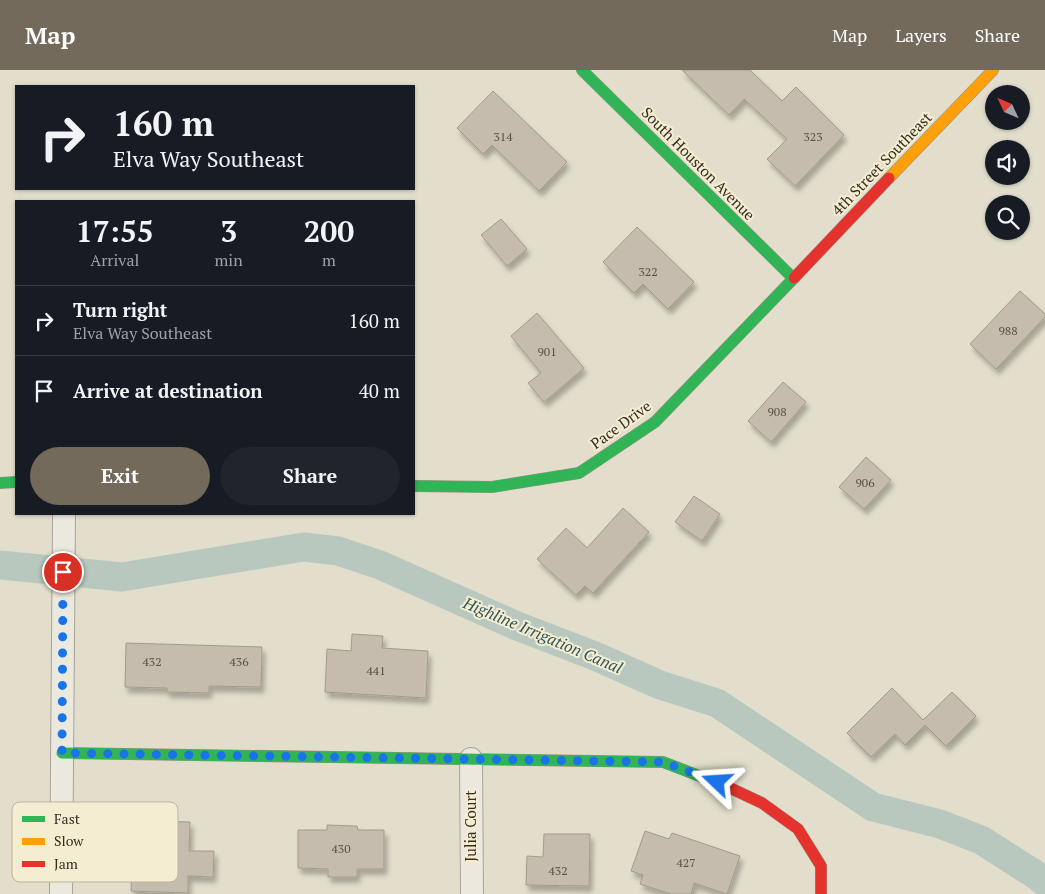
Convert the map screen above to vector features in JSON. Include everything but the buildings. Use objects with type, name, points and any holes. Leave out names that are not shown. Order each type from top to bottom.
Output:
[{"type":"street","name":"South Houston Avenue","points":[[582,70],[793,278]]},
{"type":"street","name":"4th Street Southeast","points":[[793,278],[993,70]]},
{"type":"street","name":"Pace Drive","points":[[415,486],[492,487],[580,473],[655,422],[793,278]]},
{"type":"street","points":[[0,484],[15,482]]},
{"type":"street","points":[[61,802],[64,515]]},
{"type":"street","points":[[62,753],[663,762],[717,782],[762,803],[798,829],[821,866],[821,894]]},
{"type":"street","name":"Julia Court","points":[[471,759],[472,894]]},
{"type":"waterway","name":"Highline Irrigation Canal","points":[[0,565],[122,577],[304,547],[338,551],[380,565],[517,626],[595,656],[660,685],[717,703],[873,807],[940,824],[981,840],[1045,882]]},
{"type":"traffic: fast","points":[[582,70],[793,278]]},
{"type":"traffic: fast","points":[[415,486],[492,487],[579,473],[655,422],[794,278]]},
{"type":"traffic: fast","points":[[0,483],[15,482]]},
{"type":"traffic: fast","points":[[62,753],[663,762],[728,787]]},
{"type":"traffic: slow","points":[[889,178],[993,70]]},
{"type":"traffic: jam","points":[[794,278],[889,178]]},
{"type":"traffic: jam","points":[[728,787],[762,803],[798,829],[821,866],[821,894]]},
{"type":"route","points":[[63,572],[62,753],[663,762],[717,782]]}]
